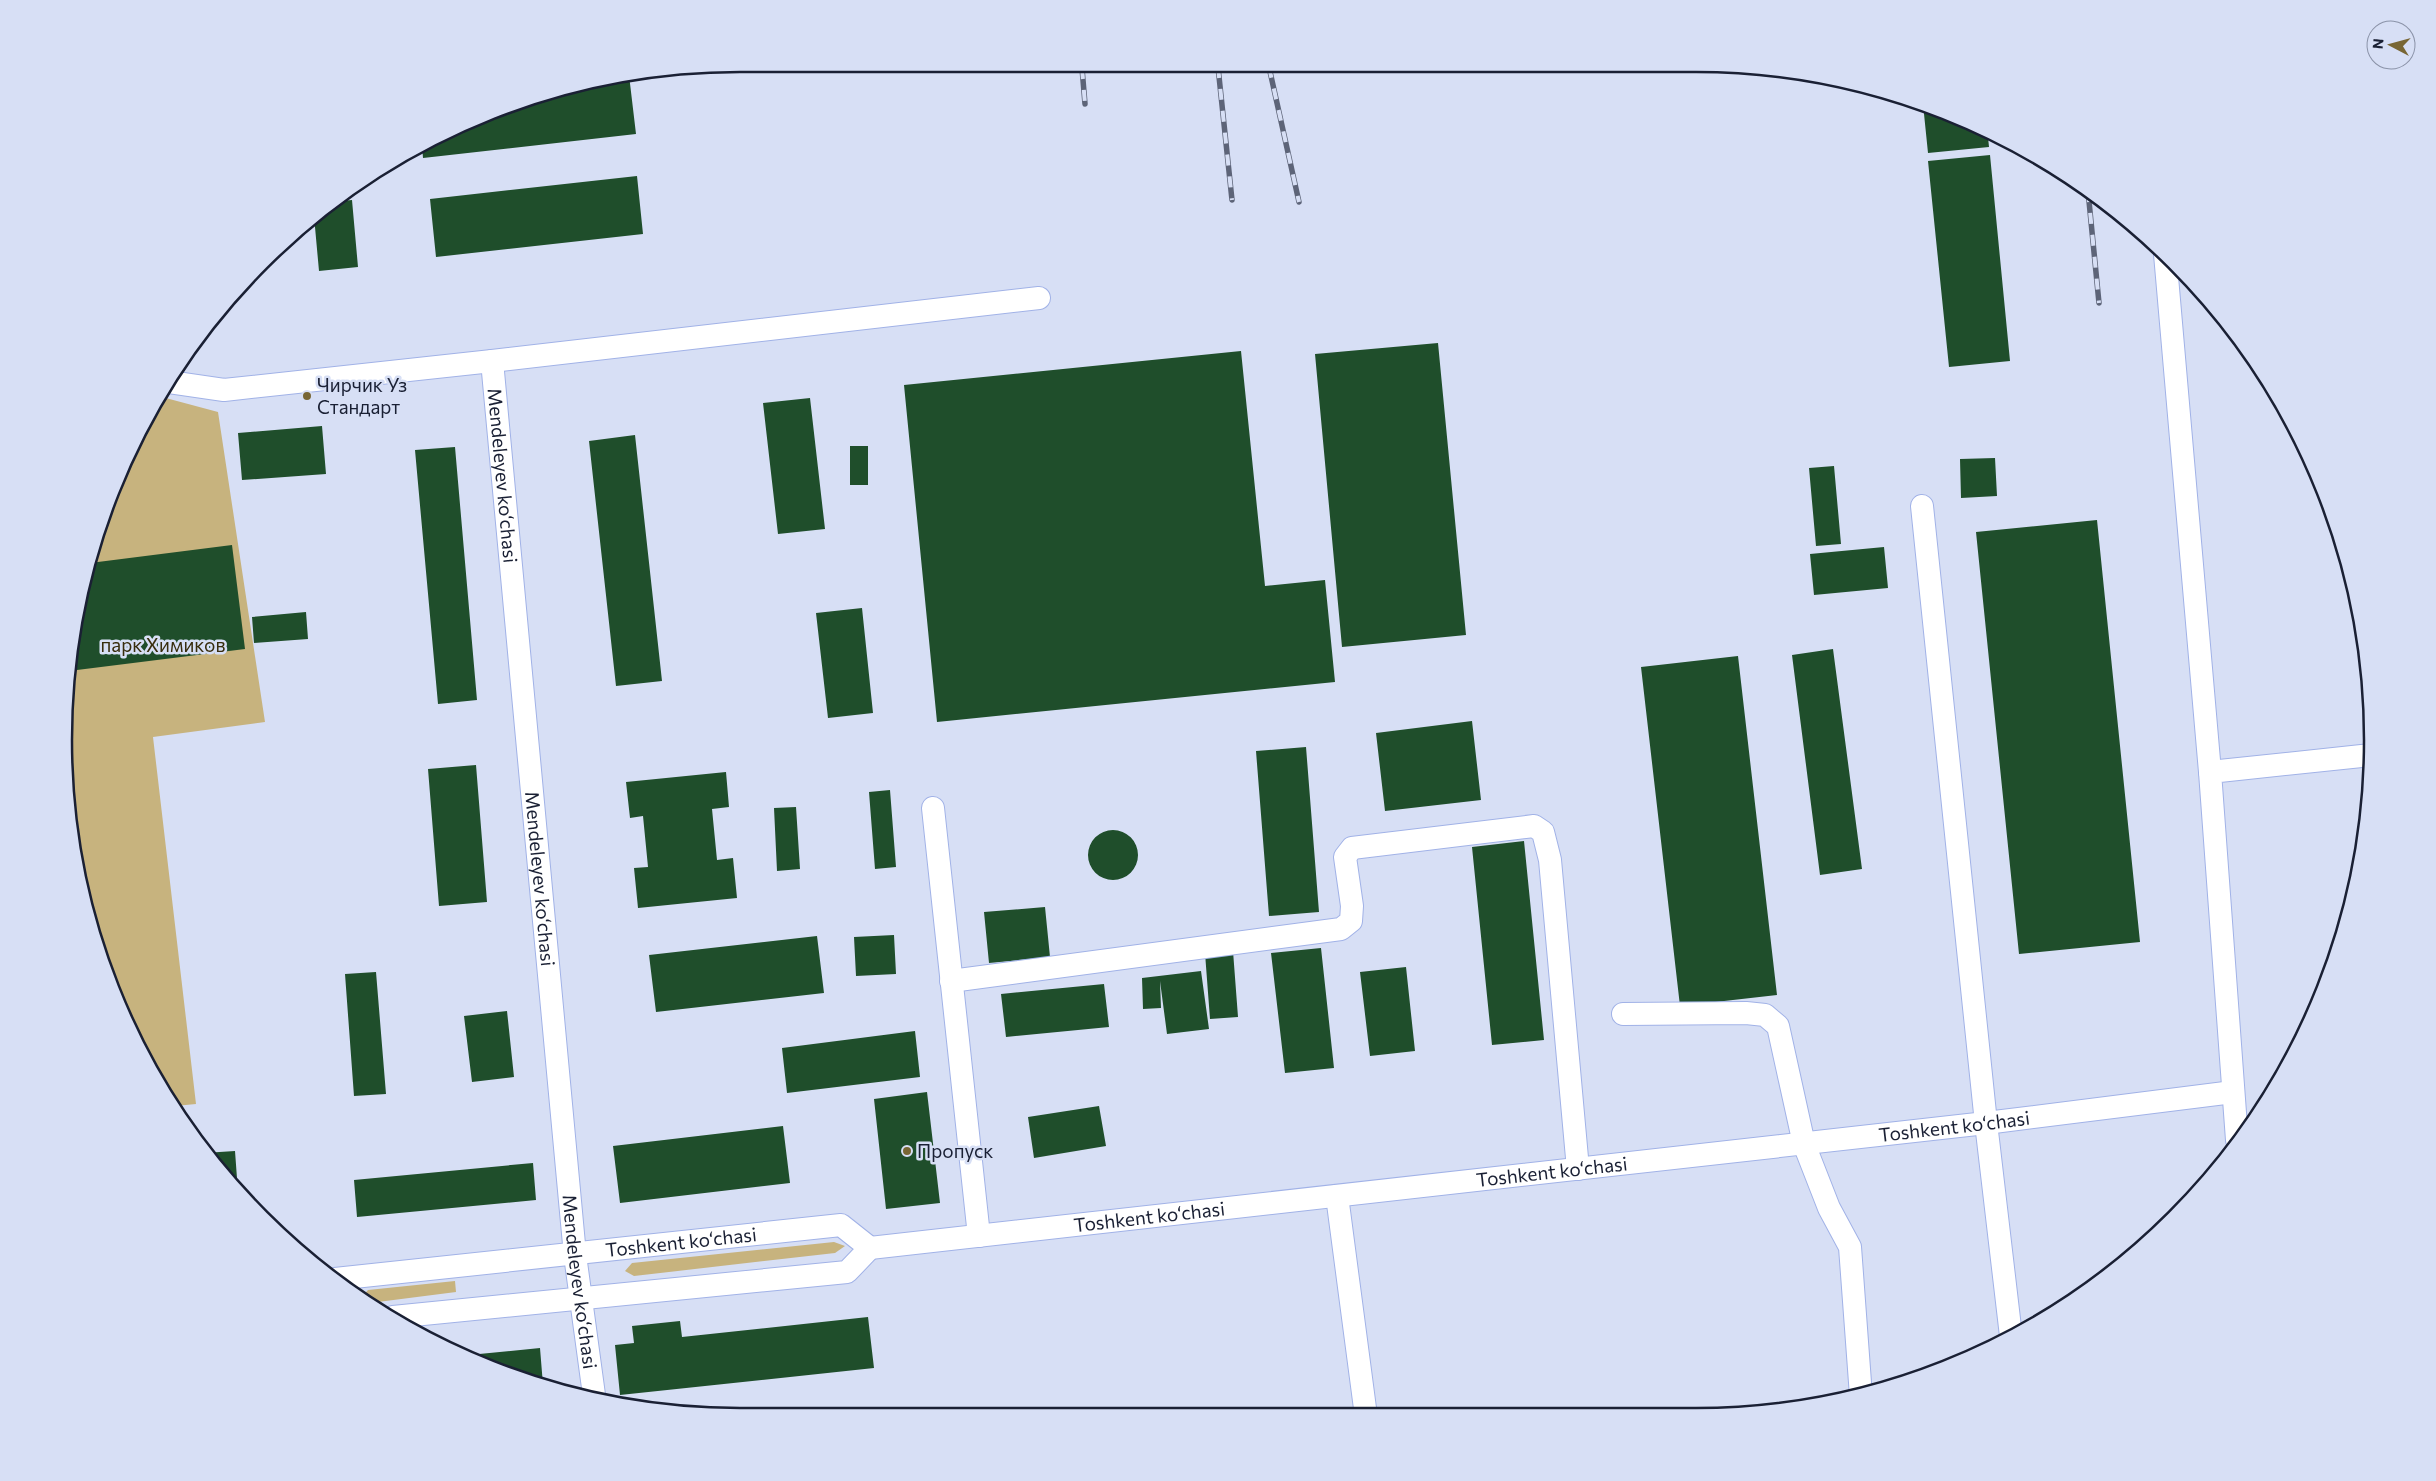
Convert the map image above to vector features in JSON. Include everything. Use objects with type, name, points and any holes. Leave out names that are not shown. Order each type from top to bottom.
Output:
[{"type":"street","points":[[2166,266],[2210,772],[2237,1131]]},
{"type":"street","points":[[176,383],[224,390],[1038,298]]},
{"type":"street","name":"Mendeleyev ko‘chasi","points":[[492,361],[575,1255],[594,1392]]},
{"type":"street","points":[[1922,506],[1986,1123],[2010,1330]]},
{"type":"street","points":[[2210,772],[2363,756]]},
{"type":"street","points":[[933,808],[979,1236]]},
{"type":"street","points":[[951,981],[1341,929],[1351,921],[1352,906],[1346,857],[1352,848],[1534,826],[1543,832],[1550,860],[1578,1169]]},
{"type":"street","points":[[1623,1014],[1746,1013],[1765,1015],[1778,1026],[1804,1144],[1829,1208],[1850,1247],[1860,1388]]},
{"type":"street","name":"Toshkent ko‘chasi","points":[[345,1278],[841,1226],[870,1248],[1804,1144],[2233,1092]]},
{"type":"street","points":[[1337,1196],[1365,1408]]},
{"type":"street","points":[[401,1316],[847,1272],[870,1248]]},
{"type":"green space","name":"парк Химиков","points":[[167,398],[218,412],[265,722],[153,737],[196,1104],[181,1105],[162,1074],[141,1036],[123,996],[108,955],[85,871],[78,828],[72,740],[78,653],[85,610],[95,568],[123,485],[141,445]]},
{"type":"green space","points":[[834,1242],[845,1246],[835,1253],[634,1276],[625,1271],[632,1263]]},
{"type":"green space","points":[[455,1281],[456,1292],[379,1302],[365,1293],[368,1290]]},
{"type":"building","points":[[630,82],[636,134],[423,158],[423,153],[485,123],[568,95]]},
{"type":"building","points":[[1924,113],[1988,140],[1989,147],[1928,153]]},
{"type":"building","points":[[1990,155],[2010,361],[1949,367],[1928,161]]},
{"type":"building","points":[[637,176],[643,234],[436,257],[430,199]]},
{"type":"building","points":[[348,200],[352,200],[358,267],[319,271],[315,226]]},
{"type":"building","points":[[1438,343],[1466,635],[1342,647],[1315,354]]},
{"type":"building","points":[[1241,351],[1265,586],[1325,580],[1335,682],[937,722],[904,385]]},
{"type":"building","points":[[810,398],[825,529],[778,534],[763,403]]},
{"type":"building","points":[[322,426],[326,474],[242,480],[238,433]]},
{"type":"building","points":[[635,435],[662,681],[616,686],[589,441]]},
{"type":"building","points":[[850,446],[868,446],[868,485],[850,485]]},
{"type":"building","points":[[455,447],[477,700],[438,704],[415,450]]},
{"type":"building","points":[[1995,458],[1997,496],[1961,498],[1960,459]]},
{"type":"building","points":[[1834,466],[1841,544],[1816,546],[1809,468]]},
{"type":"building","points":[[2097,520],[2140,942],[2019,954],[1976,532]]},
{"type":"building","points":[[232,545],[245,649],[77,670],[85,610],[97,562]]},
{"type":"building","points":[[1884,547],[1888,588],[1814,595],[1810,554]]},
{"type":"building","points":[[862,608],[873,713],[828,718],[816,613]]},
{"type":"building","points":[[306,612],[308,639],[254,643],[252,617]]},
{"type":"building","points":[[1833,649],[1862,869],[1820,875],[1792,655]]},
{"type":"building","points":[[1738,656],[1777,995],[1680,1006],[1641,667]]},
{"type":"building","points":[[1472,721],[1481,800],[1385,811],[1376,733]]},
{"type":"building","points":[[1306,747],[1319,912],[1269,916],[1256,751]]},
{"type":"building","points":[[476,765],[487,902],[439,906],[428,769]]},
{"type":"building","points":[[726,772],[729,807],[712,809],[717,860],[733,858],[737,898],[638,908],[634,868],[648,867],[643,816],[630,818],[626,782]]},
{"type":"building","points":[[890,790],[896,867],[875,869],[869,792]]},
{"type":"building","points":[[796,807],[800,869],[777,871],[774,808]]},
{"type":"building","points":[[1113,830],[1127,834],[1134,841],[1138,855],[1134,869],[1127,876],[1113,880],[1099,876],[1092,869],[1088,855],[1092,841],[1099,834]]},
{"type":"building","points":[[1524,841],[1544,1040],[1492,1045],[1472,847]]},
{"type":"building","points":[[1045,907],[1050,957],[989,963],[984,912]]},
{"type":"building","points":[[894,935],[896,974],[856,976],[854,937]]},
{"type":"building","points":[[817,936],[824,993],[656,1012],[649,955]]},
{"type":"building","points":[[1321,948],[1334,1068],[1285,1073],[1271,953]]},
{"type":"building","points":[[1233,951],[1238,1017],[1210,1019],[1205,953]]},
{"type":"building","points":[[1406,967],[1415,1051],[1370,1056],[1360,972]]},
{"type":"building","points":[[1201,971],[1209,1029],[1167,1034],[1160,981],[1161,1008],[1143,1009],[1142,978]]},
{"type":"building","points":[[376,972],[386,1094],[354,1096],[345,974]]},
{"type":"building","points":[[1104,984],[1109,1027],[1006,1037],[1001,994]]},
{"type":"building","points":[[507,1011],[514,1077],[472,1082],[464,1016]]},
{"type":"building","points":[[915,1031],[920,1077],[787,1093],[782,1048]]},
{"type":"building","name":"Пропуск","points":[[927,1092],[940,1203],[886,1209],[874,1099]]},
{"type":"building","points":[[1099,1106],[1106,1146],[1034,1158],[1028,1117]]},
{"type":"building","points":[[783,1126],[790,1183],[620,1203],[613,1146]]},
{"type":"building","points":[[235,1151],[237,1180],[215,1152]]},
{"type":"building","points":[[533,1163],[536,1200],[357,1217],[354,1180]]},
{"type":"building","points":[[868,1317],[874,1368],[620,1395],[615,1345],[634,1343],[632,1326],[680,1321],[682,1337]]},
{"type":"building","points":[[540,1348],[542,1378],[526,1373],[477,1354]]},
{"type":"railway","points":[[1082,72],[1085,104]]},
{"type":"railway","points":[[1219,72],[1232,200]]},
{"type":"railway","points":[[1270,72],[1299,202]]},
{"type":"railway","points":[[2089,201],[2099,303]]},
{"type":"place","name":"Чирчик Уз Стандарт","points":[[307,396]]},
{"type":"place","name":"Пропуск","points":[[907,1151]]}]
